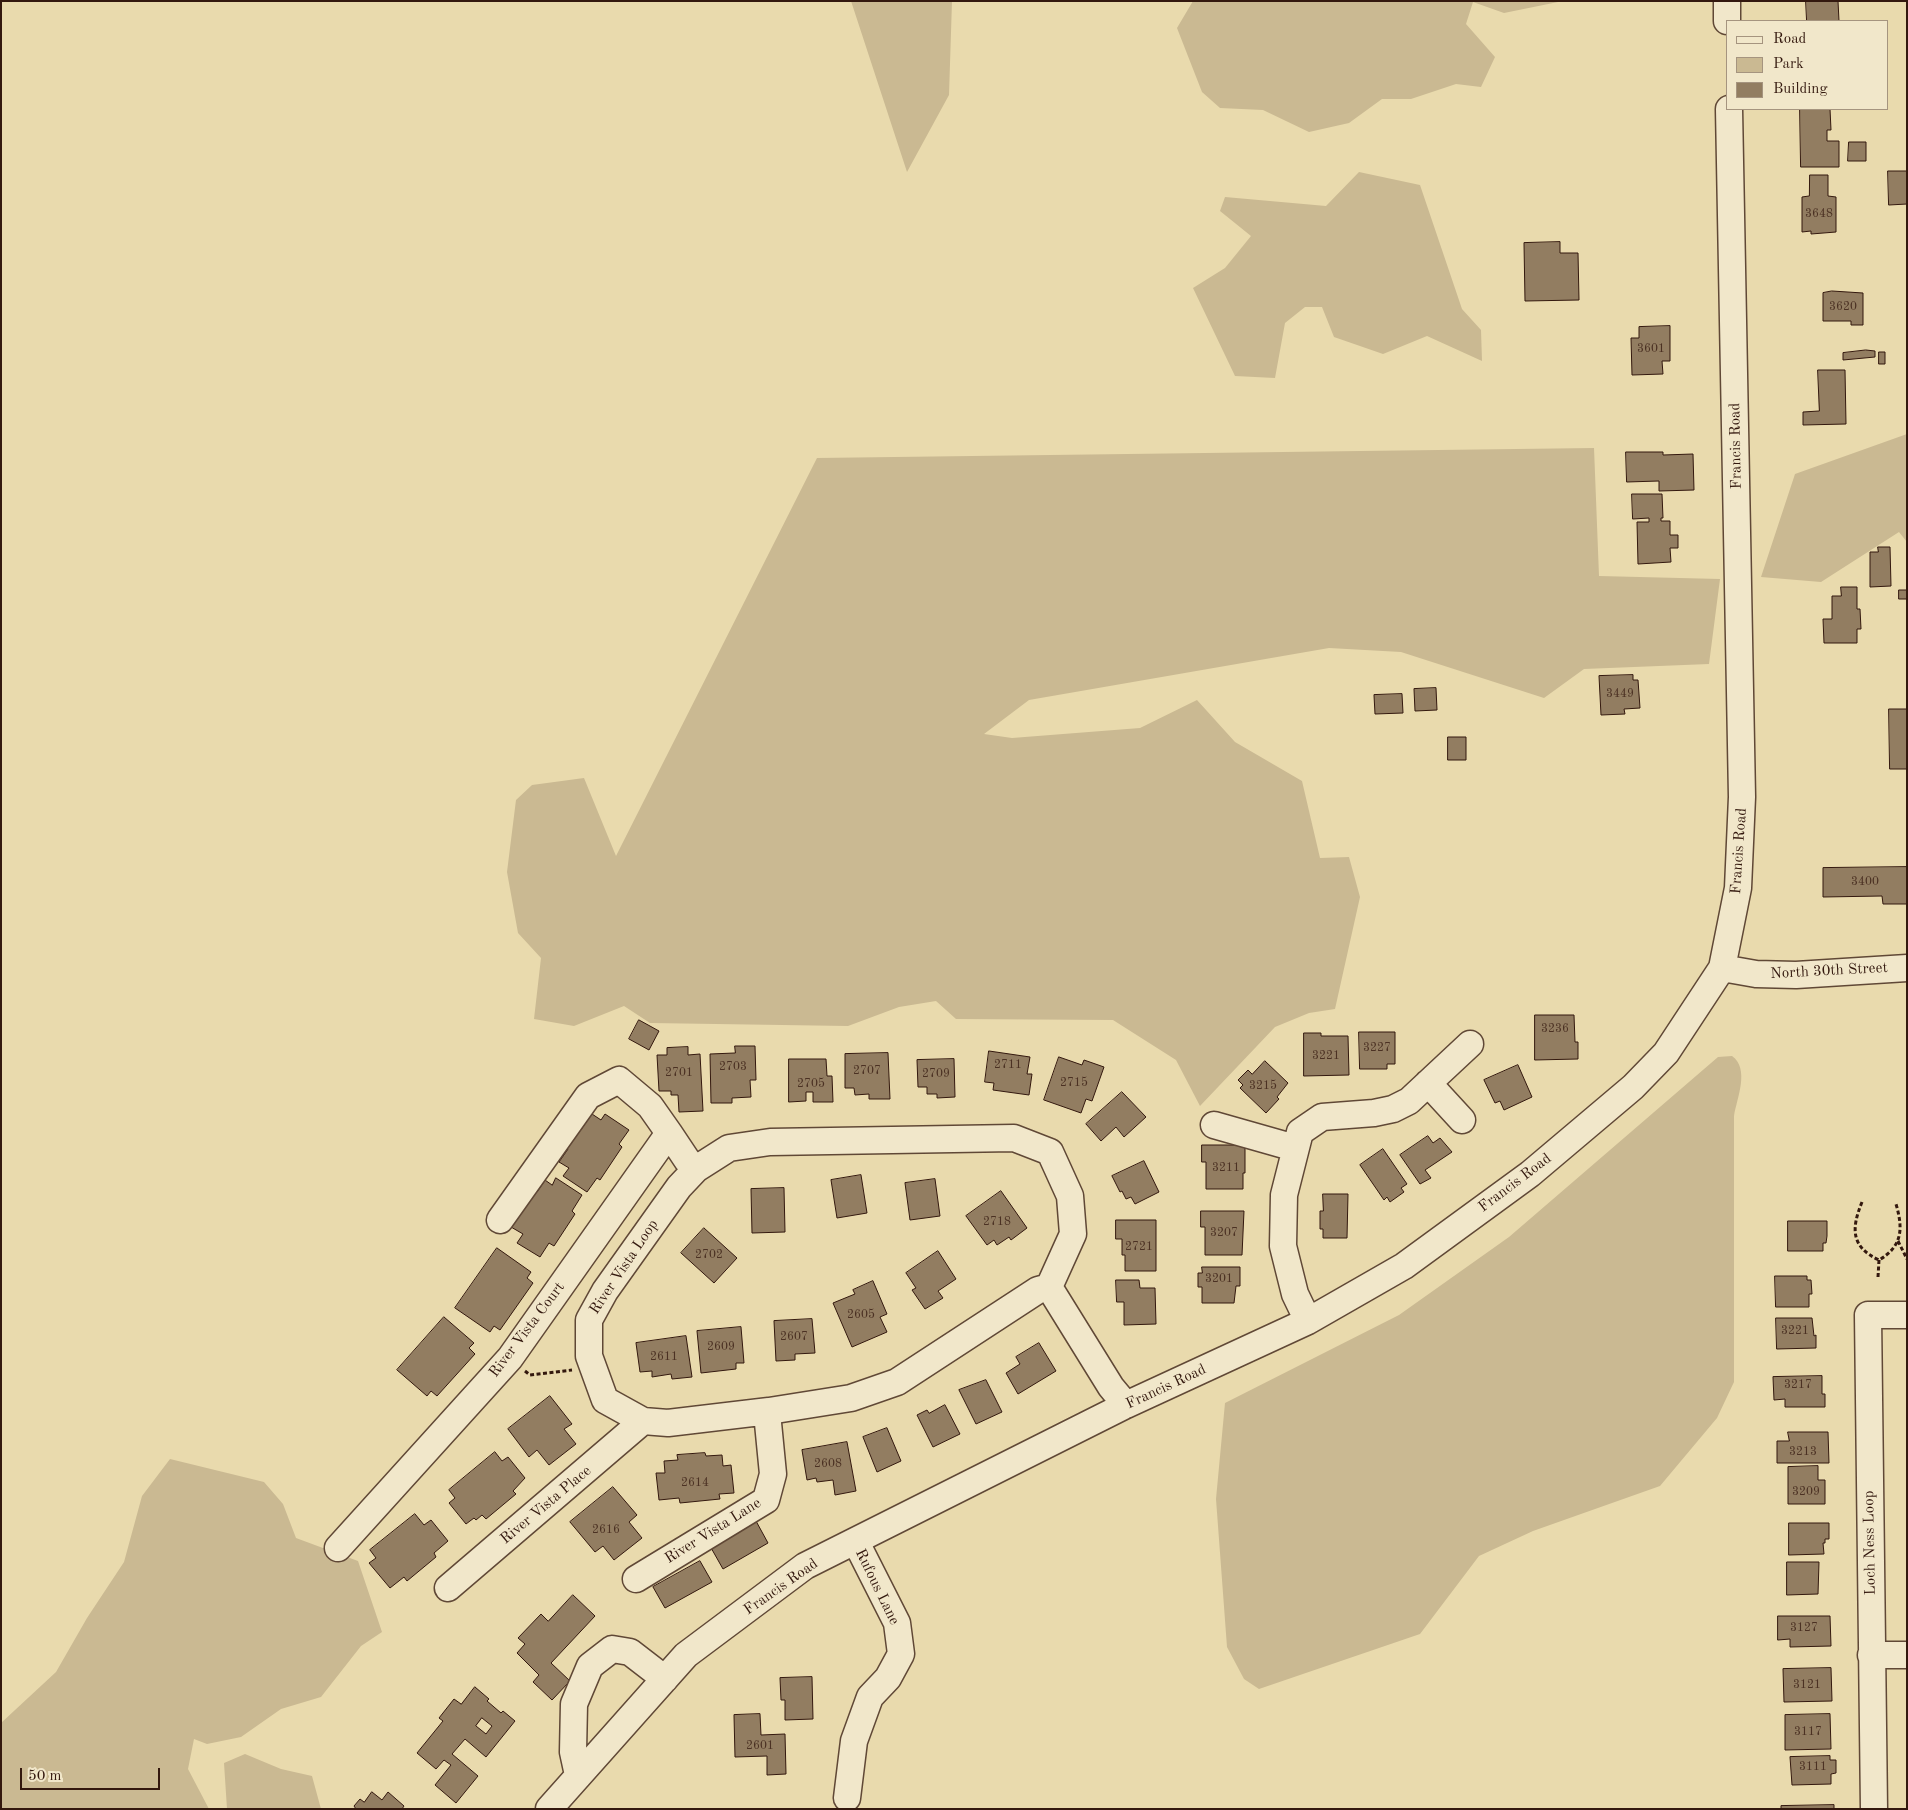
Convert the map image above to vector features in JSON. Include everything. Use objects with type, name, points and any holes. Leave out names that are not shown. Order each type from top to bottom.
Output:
[{"type":"street","points":[[1727,1],[1727,20]]},
{"type":"street","name":"Francis Road","points":[[550,1809],[578,1775],[686,1655],[805,1566],[1126,1405],[1308,1321],[1404,1266],[1530,1174],[1633,1087],[1666,1053],[1722,968],[1738,888],[1742,797],[1729,110]]},
{"type":"street","name":"North 30th Street","points":[[1722,968],[1756,974],[1796,975],[1907,968]]},
{"type":"street","points":[[1308,1321],[1295,1294],[1283,1246],[1284,1195],[1298,1140],[1322,1117],[1374,1113],[1393,1109],[1408,1101],[1470,1044]]},
{"type":"street","points":[[500,1220],[588,1096],[619,1080],[650,1106],[687,1160],[696,1169]]},
{"type":"street","points":[[1428,1083],[1462,1120]]},
{"type":"street","points":[[1214,1125],[1298,1140]]},
{"type":"street","name":"River Vista Court","points":[[338,1548],[510,1358],[670,1133]]},
{"type":"street","name":"River Vista Loop","points":[[1014,1138],[1050,1152],[1070,1196],[1073,1234],[1049,1287],[1038,1290],[896,1382],[851,1398],[769,1411],[668,1423],[643,1421],[604,1400],[589,1356],[589,1320],[604,1291],[679,1188],[696,1169],[729,1148],[770,1142],[1014,1138]]},
{"type":"street","points":[[1049,1287],[1057,1297],[1111,1387],[1126,1405]]},
{"type":"street","name":"Loch Ness Loop","points":[[1874,1809],[1868,1315],[1907,1315]]},
{"type":"street","name":"River Vista Lane","points":[[636,1579],[766,1500],[773,1474],[768,1423],[769,1411]]},
{"type":"street","name":"River Vista Place","points":[[448,1588],[643,1421]]},
{"type":"street","name":"Rufous Lane","points":[[847,1798],[854,1741],[870,1697],[888,1678],[902,1654],[896,1623],[856,1542]]},
{"type":"street","points":[[578,1775],[573,1752],[574,1704],[590,1666],[612,1649],[630,1652],[665,1679]]},
{"type":"street","points":[[1871,1656],[1907,1655]]},
{"type":"path","points":[[1862,1202],[1856,1217],[1854,1231],[1857,1242],[1866,1253],[1879,1260]]},
{"type":"path","points":[[1878,1277],[1879,1260],[1892,1250],[1898,1240],[1902,1226],[1896,1204]]},
{"type":"path","points":[[1898,1240],[1907,1260]]},
{"type":"path","points":[[510,1358],[530,1375],[578,1369]]},
{"type":"green space","points":[[851,1],[952,1],[949,95],[907,172]]},
{"type":"green space","points":[[1193,1],[1563,1],[1504,13],[1473,2],[1466,24],[1495,57],[1481,87],[1456,84],[1411,99],[1382,99],[1349,123],[1309,132],[1263,110],[1220,108],[1202,92],[1177,28]]},
{"type":"green space","points":[[1359,172],[1420,185],[1462,309],[1481,330],[1482,361],[1427,336],[1383,354],[1334,337],[1322,307],[1305,307],[1285,323],[1275,378],[1235,376],[1193,288],[1225,268],[1251,236],[1220,211],[1225,197],[1326,206]]},
{"type":"green space","points":[[1907,434],[1907,542],[1899,532],[1821,582],[1761,577],[1795,474]]},
{"type":"green space","points":[[1594,448],[1599,576],[1720,579],[1709,664],[1584,669],[1544,698],[1401,652],[1329,648],[1029,700],[984,734],[1012,738],[1140,728],[1197,700],[1235,742],[1302,781],[1320,858],[1349,857],[1360,897],[1335,1009],[1309,1013],[1275,1027],[1200,1106],[1176,1060],[1113,1020],[956,1019],[936,1001],[899,1007],[848,1026],[650,1023],[624,1006],[574,1026],[534,1019],[541,958],[518,933],[507,872],[516,800],[532,785],[584,778],[616,856],[817,458]]},
{"type":"green space","points":[[1732,1056],[1740,1068],[1741,1076],[1734,1116],[1734,1382],[1717,1418],[1660,1486],[1533,1531],[1479,1556],[1420,1634],[1259,1689],[1244,1679],[1227,1647],[1216,1499],[1225,1403],[1399,1315],[1509,1237],[1718,1057]]},
{"type":"green space","points":[[170,1459],[264,1482],[283,1504],[296,1538],[358,1561],[382,1632],[361,1646],[321,1697],[281,1709],[241,1737],[207,1744],[194,1739],[188,1769],[209,1809],[1,1809],[1,1723],[56,1672],[87,1618],[124,1562],[142,1496]]},
{"type":"green space","points":[[245,1754],[281,1769],[312,1776],[321,1809],[227,1809],[224,1763]]},
{"type":"building","points":[[1806,1],[1838,1],[1839,20],[1807,20]]},
{"type":"building","points":[[1800,110],[1830,110],[1831,130],[1827,130],[1827,141],[1839,141],[1839,167],[1801,167]]},
{"type":"building","points":[[1849,142],[1866,142],[1866,161],[1848,161]]},
{"type":"building","points":[[1888,171],[1907,171],[1907,204],[1889,205]]},
{"type":"building","points":[[1810,175],[1828,175],[1828,196],[1836,197],[1836,232],[1811,234],[1811,231],[1802,232],[1802,197],[1809,196]]},
{"type":"building","points":[[1560,242],[1560,253],[1578,253],[1579,300],[1525,301],[1524,243]]},
{"type":"building","points":[[1832,291],[1863,293],[1863,325],[1851,325],[1851,321],[1823,321],[1823,293]]},
{"type":"building","points":[[1670,326],[1670,361],[1662,361],[1663,374],[1632,375],[1631,338],[1639,338],[1639,327]]},
{"type":"building","points":[[1866,350],[1875,351],[1875,357],[1843,360],[1843,353]]},
{"type":"building","points":[[1879,352],[1885,352],[1885,364],[1879,364]]},
{"type":"building","points":[[1818,370],[1845,370],[1846,424],[1803,425],[1803,412],[1819,411]]},
{"type":"building","points":[[1626,452],[1663,452],[1663,455],[1693,454],[1694,490],[1659,491],[1659,481],[1627,482]]},
{"type":"building","points":[[1632,494],[1662,494],[1663,518],[1661,518],[1661,521],[1670,521],[1670,535],[1678,535],[1678,548],[1670,548],[1671,562],[1638,564],[1637,522],[1649,522],[1649,518],[1633,519]]},
{"type":"building","points":[[1878,547],[1890,547],[1891,586],[1870,587],[1870,552],[1878,552]]},
{"type":"building","points":[[1841,587],[1857,587],[1857,609],[1860,609],[1861,629],[1857,629],[1857,643],[1824,643],[1823,619],[1832,619],[1832,596],[1841,596]]},
{"type":"building","points":[[1899,590],[1907,590],[1907,599],[1899,599]]},
{"type":"building","points":[[1633,675],[1633,680],[1638,680],[1640,708],[1624,709],[1625,714],[1601,715],[1599,676]]},
{"type":"building","points":[[1436,688],[1437,710],[1415,711],[1414,689]]},
{"type":"building","points":[[1402,694],[1403,713],[1375,714],[1374,695]]},
{"type":"building","points":[[1889,709],[1907,709],[1907,769],[1890,769]]},
{"type":"building","points":[[1448,737],[1466,737],[1466,760],[1448,760]]},
{"type":"building","points":[[1907,867],[1907,904],[1883,904],[1882,896],[1823,897],[1823,868]]},
{"type":"building","points":[[1535,1015],[1574,1015],[1575,1042],[1578,1042],[1578,1059],[1535,1060]]},
{"type":"building","points":[[639,1020],[659,1031],[649,1050],[629,1039]]},
{"type":"building","points":[[1359,1032],[1395,1032],[1395,1064],[1387,1064],[1387,1069],[1360,1069]]},
{"type":"building","points":[[1304,1033],[1321,1033],[1321,1036],[1348,1036],[1349,1075],[1304,1076]]},
{"type":"building","points":[[735,1046],[755,1046],[756,1080],[750,1080],[751,1097],[732,1098],[732,1103],[711,1103],[710,1054],[735,1053]]},
{"type":"building","points":[[688,1047],[688,1055],[700,1054],[703,1111],[679,1112],[678,1095],[671,1095],[671,1091],[659,1091],[657,1055],[667,1055],[667,1048]]},
{"type":"building","points":[[989,1051],[1030,1057],[1027,1074],[1032,1074],[1029,1095],[993,1090],[994,1083],[985,1082]]},
{"type":"building","points":[[888,1053],[890,1099],[869,1099],[869,1094],[855,1095],[854,1088],[845,1088],[845,1054]]},
{"type":"building","points":[[1059,1057],[1082,1065],[1084,1060],[1104,1067],[1092,1101],[1086,1099],[1081,1113],[1044,1100]]},
{"type":"building","points":[[789,1059],[826,1059],[827,1076],[832,1076],[833,1102],[813,1102],[813,1092],[806,1092],[806,1101],[789,1102]]},
{"type":"building","points":[[954,1059],[955,1097],[937,1098],[937,1094],[927,1094],[927,1087],[918,1087],[917,1060]]},
{"type":"building","points":[[1265,1061],[1288,1083],[1277,1097],[1279,1099],[1266,1113],[1240,1088],[1243,1085],[1238,1080],[1248,1070],[1252,1074]]},
{"type":"building","points":[[1518,1065],[1532,1097],[1504,1110],[1500,1101],[1495,1103],[1484,1080]]},
{"type":"building","points":[[1122,1092],[1146,1117],[1124,1137],[1116,1127],[1101,1141],[1086,1124]]},
{"type":"building","points":[[592,1114],[601,1120],[605,1114],[629,1130],[619,1144],[622,1147],[600,1180],[597,1178],[587,1192],[563,1176],[569,1168],[559,1162],[568,1149],[565,1148]]},
{"type":"building","points":[[1428,1136],[1433,1143],[1440,1138],[1452,1152],[1425,1170],[1431,1178],[1420,1184],[1400,1155]]},
{"type":"building","points":[[1202,1145],[1245,1145],[1243,1189],[1206,1189],[1206,1162],[1202,1162]]},
{"type":"building","points":[[1383,1149],[1407,1184],[1401,1188],[1404,1192],[1390,1202],[1387,1197],[1384,1200],[1360,1165]]},
{"type":"building","points":[[1144,1161],[1159,1192],[1135,1204],[1131,1197],[1126,1199],[1122,1191],[1120,1192],[1112,1176]]},
{"type":"building","points":[[861,1175],[867,1213],[837,1218],[831,1180]]},
{"type":"building","points":[[556,1178],[582,1195],[572,1211],[575,1214],[554,1246],[549,1243],[540,1257],[517,1243],[523,1234],[511,1227],[535,1190],[537,1192],[545,1180],[552,1185]]},
{"type":"building","points":[[935,1179],[940,1216],[910,1220],[905,1183]]},
{"type":"building","points":[[784,1188],[785,1232],[752,1233],[751,1189]]},
{"type":"building","points":[[1001,1191],[1027,1228],[1011,1240],[1009,1237],[997,1245],[994,1240],[987,1245],[966,1216]]},
{"type":"building","points":[[1323,1194],[1348,1194],[1347,1238],[1323,1238],[1323,1229],[1320,1229],[1320,1211],[1323,1211]]},
{"type":"building","points":[[1201,1211],[1244,1211],[1242,1255],[1205,1255],[1205,1227],[1201,1227]]},
{"type":"building","points":[[1116,1220],[1156,1220],[1156,1271],[1125,1271],[1122,1239],[1116,1239]]},
{"type":"building","points":[[1788,1221],[1827,1221],[1827,1236],[1826,1243],[1823,1243],[1823,1251],[1788,1251]]},
{"type":"building","points":[[704,1228],[737,1258],[714,1283],[681,1253]]},
{"type":"building","points":[[497,1248],[531,1272],[527,1278],[533,1283],[500,1330],[494,1326],[490,1332],[455,1308]]},
{"type":"building","points":[[938,1251],[956,1279],[938,1291],[943,1298],[925,1309],[912,1290],[916,1288],[906,1273]]},
{"type":"building","points":[[1202,1267],[1240,1267],[1240,1286],[1236,1286],[1234,1303],[1202,1303],[1202,1287],[1198,1287],[1198,1273],[1202,1273]]},
{"type":"building","points":[[1775,1276],[1807,1276],[1807,1280],[1811,1280],[1812,1294],[1809,1294],[1809,1307],[1776,1307]]},
{"type":"building","points":[[1116,1280],[1139,1280],[1140,1288],[1155,1288],[1156,1324],[1124,1325],[1124,1302],[1117,1302]]},
{"type":"building","points":[[873,1281],[887,1314],[880,1317],[887,1332],[852,1347],[833,1303],[855,1294],[853,1290]]},
{"type":"building","points":[[444,1317],[474,1343],[469,1348],[475,1354],[437,1396],[431,1391],[427,1396],[397,1370]]},
{"type":"building","points":[[1776,1318],[1812,1318],[1814,1336],[1816,1335],[1816,1348],[1777,1349]]},
{"type":"building","points":[[812,1319],[815,1353],[795,1354],[795,1360],[776,1361],[774,1321]]},
{"type":"building","points":[[741,1327],[744,1363],[736,1363],[736,1369],[701,1373],[697,1331]]},
{"type":"building","points":[[686,1336],[692,1377],[672,1379],[671,1374],[652,1377],[652,1371],[640,1372],[636,1343]]},
{"type":"building","points":[[1039,1343],[1056,1371],[1018,1394],[1006,1373],[1020,1364],[1016,1357]]},
{"type":"building","points":[[1822,1376],[1822,1394],[1825,1394],[1825,1407],[1785,1407],[1785,1399],[1774,1400],[1773,1377]]},
{"type":"building","points":[[986,1380],[1002,1412],[976,1424],[959,1390]]},
{"type":"building","points":[[550,1396],[572,1424],[564,1429],[576,1444],[549,1465],[537,1450],[529,1457],[508,1429]]},
{"type":"building","points":[[945,1405],[960,1434],[933,1447],[917,1415],[927,1410],[929,1413]]},
{"type":"building","points":[[887,1428],[901,1461],[877,1472],[863,1437]]},
{"type":"building","points":[[1788,1432],[1828,1432],[1829,1463],[1777,1463],[1777,1441],[1789,1441]]},
{"type":"building","points":[[847,1442],[856,1491],[835,1495],[833,1480],[817,1482],[816,1478],[807,1480],[802,1450]]},
{"type":"building","points":[[495,1452],[502,1461],[508,1457],[525,1478],[513,1491],[516,1494],[486,1519],[482,1515],[466,1524],[449,1503],[455,1498],[449,1490]]},
{"type":"building","points":[[705,1453],[706,1456],[722,1455],[723,1466],[731,1465],[734,1493],[719,1494],[720,1499],[680,1503],[679,1498],[659,1500],[656,1473],[665,1473],[664,1461],[678,1460],[677,1455]]},
{"type":"building","points":[[1818,1466],[1818,1480],[1825,1480],[1825,1504],[1788,1504],[1788,1467]]},
{"type":"building","points":[[613,1487],[637,1515],[629,1522],[642,1538],[614,1560],[603,1546],[595,1552],[570,1522]]},
{"type":"building","points":[[415,1514],[424,1525],[431,1520],[448,1541],[434,1553],[436,1557],[407,1581],[404,1577],[390,1588],[369,1563],[376,1558],[370,1550]]},
{"type":"building","points":[[756,1521],[768,1543],[723,1569],[710,1546]]},
{"type":"building","points":[[1789,1523],[1829,1523],[1829,1539],[1825,1539],[1825,1543],[1823,1543],[1824,1554],[1789,1555]]},
{"type":"building","points":[[700,1561],[712,1582],[665,1608],[653,1587]]},
{"type":"building","points":[[1787,1562],[1819,1562],[1818,1594],[1787,1595]]},
{"type":"building","points":[[573,1595],[595,1616],[551,1663],[570,1681],[552,1700],[533,1682],[539,1675],[517,1653],[525,1644],[518,1638],[541,1614],[548,1621]]},
{"type":"building","points":[[1778,1616],[1830,1616],[1831,1646],[1790,1647],[1790,1639],[1778,1640]]},
{"type":"building","points":[[1831,1668],[1832,1701],[1784,1702],[1783,1669]]},
{"type":"building","points":[[812,1677],[813,1719],[785,1720],[785,1700],[781,1700],[780,1678]]},
{"type":"building","points":[[475,1687],[501,1713],[503,1711],[515,1721],[486,1757],[465,1739],[452,1754],[478,1776],[456,1803],[435,1785],[451,1765],[444,1760],[436,1769],[417,1753],[443,1721],[439,1718],[454,1699],[461,1704]],"holes":[[[482,1718],[492,1726],[486,1734],[476,1726]]]},
{"type":"building","points":[[760,1714],[761,1735],[785,1734],[786,1774],[767,1775],[767,1756],[735,1757],[734,1715]]},
{"type":"building","points":[[1830,1714],[1831,1749],[1785,1750],[1785,1715]]},
{"type":"building","points":[[1830,1756],[1830,1760],[1836,1760],[1836,1773],[1831,1774],[1831,1784],[1792,1785],[1790,1757]]},
{"type":"building","points":[[372,1792],[382,1800],[388,1792],[404,1806],[402,1809],[356,1809],[354,1806],[360,1799],[364,1802]]},
{"type":"building","points":[[1834,1805],[1834,1809],[1781,1809],[1781,1806]]}]
